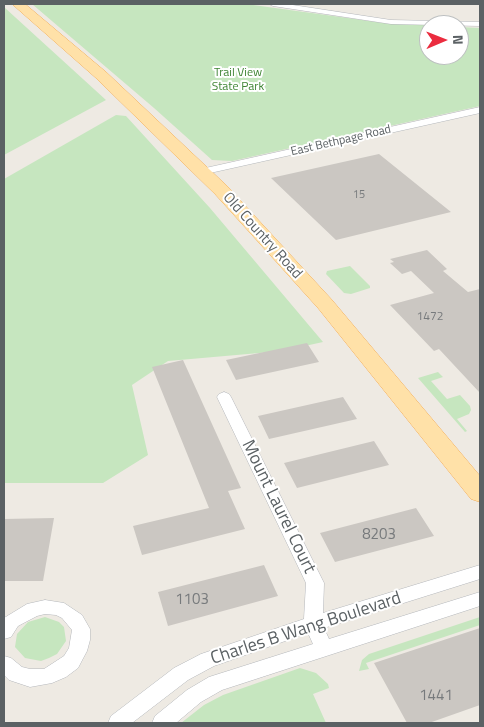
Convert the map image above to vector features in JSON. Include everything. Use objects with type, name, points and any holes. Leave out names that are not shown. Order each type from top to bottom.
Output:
[{"type":"main road","name":"Old Country Road","points":[[18,4],[101,75],[221,190],[325,304],[480,493]]},
{"type":"street","points":[[273,4],[294,5],[391,22],[480,24]]},
{"type":"street","name":"East Bethpage Road","points":[[201,172],[480,110]]},
{"type":"street","name":"Mount Laurel Court","points":[[224,397],[315,583],[313,624],[325,649]]},
{"type":"street","name":"Charles B Wang Boulevard","points":[[118,723],[148,697],[181,674],[208,660],[313,624],[480,572]]},
{"type":"street","name":"Charles B Wang Boulevard","points":[[162,723],[194,696],[216,683],[480,599]]},
{"type":"street","points":[[4,664],[16,674],[30,678],[45,676],[60,671],[71,662],[82,640],[81,629],[76,620],[58,608],[45,607],[33,609],[7,622]]},
{"type":"green space","name":"Trail View State Park","points":[[32,4],[246,4],[384,23],[419,25],[419,65],[469,65],[469,27],[480,28],[480,106],[232,161],[212,160]]},
{"type":"green space","points":[[4,7],[106,100],[4,155]]},
{"type":"green space","points":[[116,115],[126,116],[210,208],[323,342],[282,351],[168,361],[132,385],[148,455],[103,483],[4,483],[4,179]]},
{"type":"green space","points":[[350,266],[370,288],[351,294],[344,293],[326,274],[327,271]]},
{"type":"green space","points":[[438,372],[443,377],[431,381],[447,399],[460,395],[470,406],[469,414],[457,419],[467,431],[465,432],[418,378]]},
{"type":"green space","points":[[45,617],[59,622],[64,627],[66,641],[57,654],[49,658],[41,661],[25,658],[15,647],[17,634],[28,622]]},
{"type":"green space","points":[[480,617],[480,625],[366,663],[369,669],[359,671],[362,660],[369,654]]},
{"type":"green space","points":[[300,668],[316,673],[328,684],[329,688],[313,694],[326,723],[181,723],[204,705],[223,695]]},
{"type":"building","points":[[379,154],[451,212],[336,240],[271,178]]},
{"type":"building","points":[[427,250],[447,269],[443,271],[468,292],[480,289],[480,393],[439,349],[434,351],[390,305],[434,293],[411,271],[402,274],[390,263],[394,262],[390,259]]},
{"type":"building","points":[[307,343],[319,362],[236,380],[226,360]]},
{"type":"building","points":[[183,360],[241,488],[228,491],[245,529],[142,555],[133,526],[209,508],[152,367]]},
{"type":"building","points":[[343,397],[357,419],[269,439],[258,416]]},
{"type":"building","points":[[374,441],[389,465],[297,488],[284,463]]},
{"type":"building","points":[[416,508],[434,536],[335,562],[320,533]]},
{"type":"building","points":[[54,518],[43,581],[4,581],[4,519]]},
{"type":"building","points":[[264,565],[278,596],[168,626],[158,592]]},
{"type":"building","points":[[480,628],[480,705],[429,723],[407,723],[374,663]]}]
